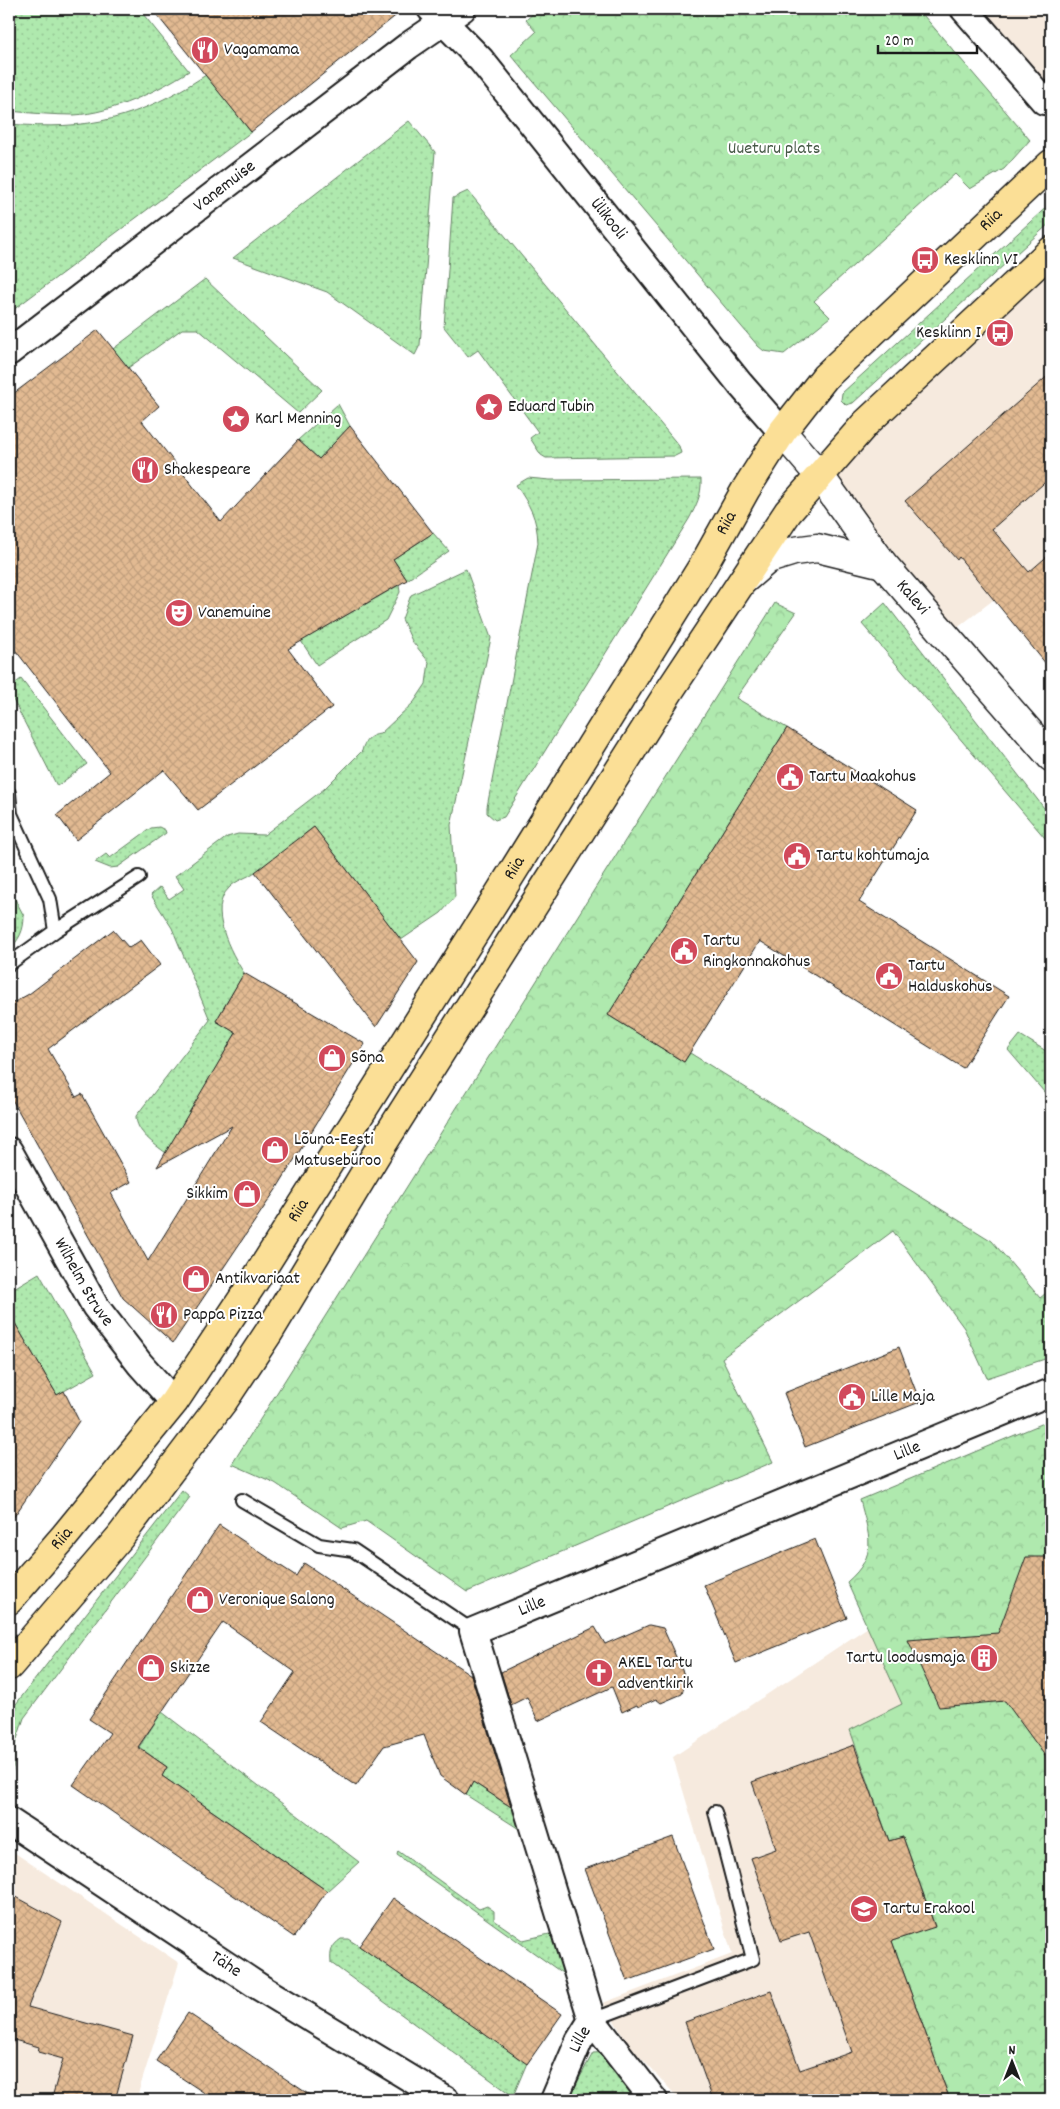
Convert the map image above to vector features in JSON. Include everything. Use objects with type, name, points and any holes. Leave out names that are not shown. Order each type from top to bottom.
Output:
[{"type":"highway","name":"Riia","points":[[9,1600],[63,1538],[174,1402],[257,1276],[497,897],[704,564],[746,489],[782,432],[825,377],[1051,164]]},
{"type":"highway","name":"Riia","points":[[9,1666],[120,1537],[229,1392],[269,1332],[380,1148],[670,690],[788,512],[866,423],[1051,251]]},
{"type":"street","points":[[964,9],[1044,101]]},
{"type":"street","name":"Vanemuise","points":[[9,352],[445,13]]},
{"type":"street","name":"Ülikooli","points":[[445,13],[734,376],[782,432]]},
{"type":"street","name":"Kalevi","points":[[782,432],[819,475],[883,564],[1051,757]]},
{"type":"street","points":[[742,582],[768,559],[794,551],[817,548],[883,564]]},
{"type":"street","name":"Wilhelm Struve","points":[[9,1151],[95,1306],[140,1364],[174,1402]]},
{"type":"street","name":"Lille","points":[[554,2100],[579,2041],[592,2020],[473,1630],[1051,1392]]},
{"type":"street","name":"Tähe","points":[[9,1822],[261,1988],[446,2100]]},
{"type":"street","points":[[592,2020],[654,2100]]},
{"type":"lane","points":[[9,792],[11,814],[50,899],[56,931]]},
{"type":"lane","points":[[9,964],[139,877]]},
{"type":"lane","points":[[242,1500],[319,1545],[353,1550],[473,1630]]},
{"type":"lane","points":[[592,2020],[753,1959],[715,1812]]},
{"type":"shaded area","points":[[966,9],[1051,9],[1051,108]]},
{"type":"shaded area","points":[[1051,252],[1051,555],[952,632],[819,475]]},
{"type":"shaded area","name":"Tartu Erakool","points":[[868,1627],[967,1849],[1051,2100],[1002,2100],[1000,2098],[993,2100],[680,2100],[629,2045],[603,2003],[732,1954],[673,1757]]},
{"type":"shaded area","points":[[9,1849],[179,1963],[136,2100],[9,2100]]},
{"type":"green space","points":[[9,9],[139,9],[189,71],[134,100],[104,110],[74,115],[9,111]]},
{"type":"green space","name":"Uueturu plats","points":[[538,9],[918,9],[1030,140],[1004,169],[970,189],[955,174],[814,301],[830,317],[784,354],[764,351],[511,55],[536,32],[526,20]]},
{"type":"green space","points":[[206,75],[251,132],[9,313],[9,124],[64,125],[112,119],[157,102]]},
{"type":"green space","points":[[409,121],[435,152],[420,345],[415,355],[327,292],[233,258]]},
{"type":"green space","points":[[468,191],[679,446],[681,453],[675,456],[546,458],[541,455],[530,438],[538,432],[478,350],[468,357],[444,327],[453,198]]},
{"type":"green space","points":[[1051,203],[1051,222],[853,403],[846,405],[841,400],[842,393]]},
{"type":"green space","points":[[205,279],[322,390],[298,413],[198,329],[182,329],[128,368],[113,349]]},
{"type":"green space","points":[[338,404],[350,426],[319,459],[298,440]]},
{"type":"green space","points":[[528,478],[550,480],[701,479],[701,490],[689,519],[504,817],[495,820],[487,813],[487,807],[538,543],[532,512],[516,485]]},
{"type":"green space","points":[[433,533],[449,551],[407,580],[393,559]]},
{"type":"green space","points":[[466,569],[491,638],[451,825],[455,897],[441,913],[401,940],[314,827],[270,862],[232,885],[223,897],[220,907],[221,919],[228,943],[244,973],[216,1021],[236,1033],[166,1153],[151,1142],[142,1132],[136,1116],[210,1020],[172,928],[151,895],[160,887],[169,899],[184,889],[175,876],[227,837],[238,834],[264,835],[324,789],[362,751],[368,739],[380,734],[414,702],[426,684],[429,662],[412,641],[402,619],[411,595]]},
{"type":"green space","points":[[399,585],[400,592],[386,620],[317,665],[301,641]]},
{"type":"green space","points":[[775,603],[796,613],[736,698],[787,728],[608,1015],[684,1062],[690,1053],[992,1241],[1040,1298],[1051,1289],[1051,1357],[987,1378],[964,1328],[893,1231],[722,1358],[773,1462],[467,1592],[366,1521],[342,1528],[275,1483],[232,1464]]},
{"type":"green space","points":[[885,603],[1051,817],[1051,845],[862,624]]},
{"type":"green space","points":[[21,679],[87,764],[57,786],[9,692],[9,688]]},
{"type":"green space","points":[[159,827],[165,830],[166,833],[118,867],[110,868],[95,862],[106,854],[110,858],[151,828]]},
{"type":"green space","points":[[9,888],[24,916],[20,935],[16,943],[9,950]]},
{"type":"green space","points":[[1020,1035],[1051,1054],[1051,1100],[1008,1050]]},
{"type":"green space","points":[[39,1273],[96,1373],[57,1395],[9,1313],[9,1291]]},
{"type":"green space","points":[[1051,1420],[1051,2100],[1002,2100],[1000,2098],[993,2100],[950,2100],[892,1941],[935,1926],[903,1837],[889,1841],[850,1730],[902,1704],[847,1582],[857,1572],[868,1553],[868,1534],[860,1500]]},
{"type":"green space","points":[[182,1490],[190,1497],[24,1718],[15,1745],[13,1767],[9,1781],[9,1713]]},
{"type":"green space","points":[[162,1712],[359,1862],[327,1891],[162,1776],[167,1767],[139,1747]]},
{"type":"green space","points":[[473,1782],[506,1804],[514,1801],[527,1834],[466,1795]]},
{"type":"green space","points":[[398,1851],[479,1909],[487,1906],[494,1911],[494,1920],[523,1940],[554,1933],[565,1975],[397,1855]]},
{"type":"green space","points":[[341,1939],[348,1939],[359,1946],[527,2063],[513,2096],[331,1963],[332,1950]]},
{"type":"green space","points":[[609,2052],[644,2100],[569,2100],[593,2053]]},
{"type":"building","points":[[152,9],[404,9],[251,132]]},
{"type":"building","name":"Vanemuine","points":[[98,330],[159,406],[142,421],[221,522],[298,440],[319,459],[350,426],[433,533],[393,559],[407,580],[288,649],[332,707],[198,810],[164,770],[76,840],[57,815],[110,772],[9,642],[9,397]]},
{"type":"building","points":[[1051,373],[1051,477],[992,529],[1029,572],[1051,553],[1051,670],[959,557],[957,560],[905,501]]},
{"type":"building","name":"Tartu kohtumaja","points":[[787,728],[917,810],[859,902],[1009,996],[963,1068],[760,941],[684,1062],[608,1015]]},
{"type":"building","points":[[314,827],[418,962],[376,1027],[255,872]]},
{"type":"building","points":[[113,930],[129,948],[141,940],[160,965],[48,1049],[76,1097],[82,1094],[131,1182],[111,1193],[148,1261],[232,1126],[157,1167],[236,1033],[216,1021],[244,973],[365,1044],[277,1188],[173,1343],[123,1298],[9,1094],[9,1005],[29,994]]},
{"type":"building","points":[[9,1313],[57,1395],[64,1391],[79,1421],[9,1524]]},
{"type":"building","name":"Lille Maja","points":[[899,1347],[920,1402],[805,1447],[784,1393]]},
{"type":"building","points":[[219,1525],[296,1576],[304,1563],[471,1675],[511,1807],[473,1782],[466,1795],[440,1776],[424,1735],[384,1746],[356,1786],[261,1722],[295,1672],[223,1622],[138,1747],[167,1767],[162,1776],[327,1891],[294,1937],[73,1785],[110,1733],[89,1719]]},
{"type":"building","points":[[815,1539],[847,1618],[736,1663],[704,1585]]},
{"type":"building","name":"Tartu loodusmaja","points":[[1026,1557],[1051,1557],[1051,1764],[1005,1701],[939,1707],[908,1640],[998,1633]]},
{"type":"building","name":"AKEL Tartu adventkirik","points":[[649,1625],[663,1628],[686,1679],[682,1694],[661,1703],[656,1699],[622,1712],[612,1687],[538,1721],[527,1697],[511,1705],[501,1672],[595,1627],[605,1644]]},
{"type":"building","name":"Tartu Erakool","points":[[854,1745],[889,1841],[903,1837],[935,1927],[892,1941],[950,2100],[713,2100],[685,2022],[771,1991],[800,2070],[852,2052],[809,1932],[781,1941],[751,1858],[776,1849],[752,1782]]},
{"type":"building","points":[[673,1837],[714,1949],[627,1981],[585,1869]]},
{"type":"building","points":[[9,1893],[62,1922],[28,2007],[133,2036],[115,2100],[57,2100],[59,2096],[53,2094],[63,2059],[38,2052],[39,2047],[14,2040],[9,2050]]},
{"type":"building","points":[[393,1898],[562,2014],[527,2064],[359,1946]]},
{"type":"building","points":[[188,2013],[317,2100],[215,2100],[156,2061]]},
{"type":"place","name":"Vagamama","points":[[205,50]]},
{"type":"place","name":"Kesklinn VI","points":[[925,260]]},
{"type":"place","name":"Kesklinn I","points":[[1000,333]]},
{"type":"place","name":"Eduard Tubin","points":[[489,407]]},
{"type":"place","name":"Karl Menning","points":[[236,419]]},
{"type":"place","name":"Shakespeare","points":[[145,470]]},
{"type":"place","name":"Vanemuine","points":[[179,613]]},
{"type":"place","name":"Tartu Maakohus","points":[[790,777]]},
{"type":"place","name":"Tartu kohtumaja","points":[[797,856]]},
{"type":"place","name":"Tartu Ringkonnakohus","points":[[684,951]]},
{"type":"place","name":"Tartu Halduskohus","points":[[889,976]]},
{"type":"place","name":"Sõna","points":[[332,1058]]},
{"type":"place","name":"Lõuna-Eesti Matusebüroo","points":[[275,1150]]},
{"type":"place","name":"Sikkim","points":[[247,1194]]},
{"type":"place","name":"Antikvariaat","points":[[196,1279]]},
{"type":"place","name":"Pappa Pizza","points":[[164,1315]]},
{"type":"place","name":"Lille Maja","points":[[852,1397]]},
{"type":"place","name":"Veronique Salong","points":[[200,1600]]},
{"type":"place","name":"Tartu loodusmaja","points":[[984,1658]]},
{"type":"place","name":"Skizze","points":[[151,1668]]},
{"type":"place","name":"AKEL Tartu adventkirik","points":[[599,1673]]},
{"type":"place","name":"Tartu Erakool","points":[[864,1909]]}]
